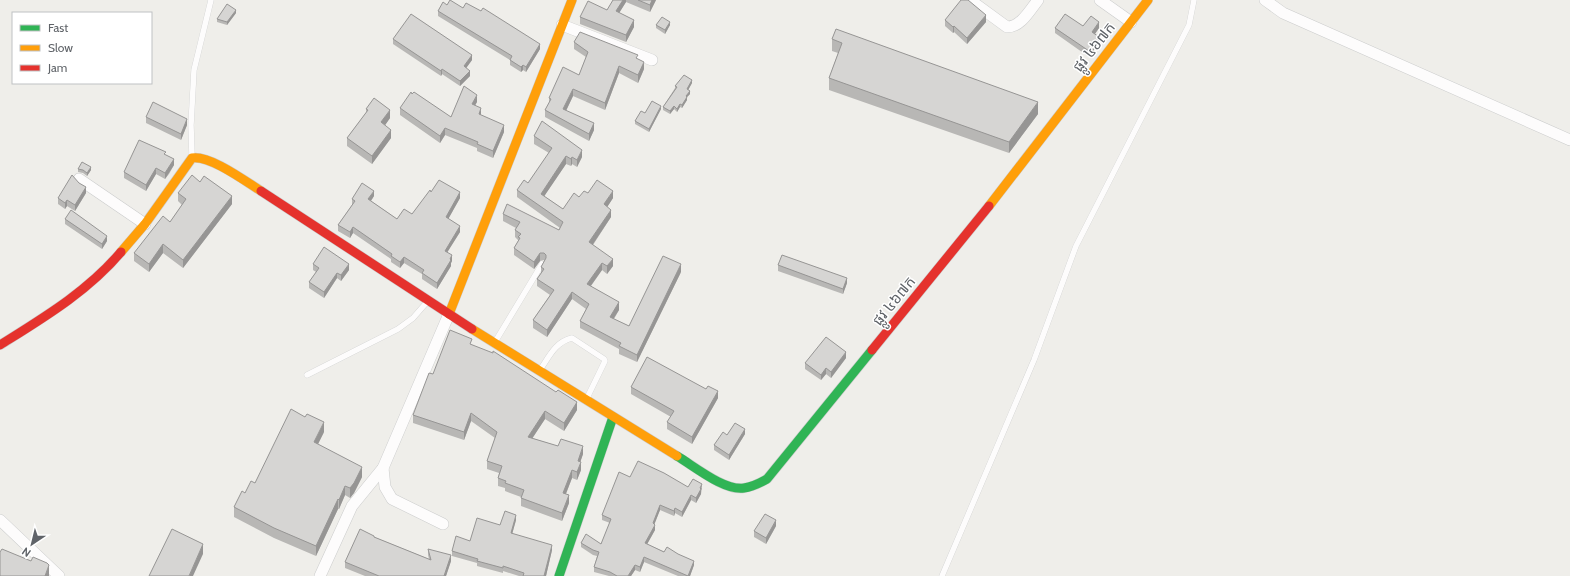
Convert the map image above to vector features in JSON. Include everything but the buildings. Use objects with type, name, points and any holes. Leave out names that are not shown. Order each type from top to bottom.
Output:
[{"type":"street","points":[[320,576],[352,506],[383,468],[450,314],[572,0]]},
{"type":"street","points":[[970,0],[1007,27],[1013,27],[1019,24],[1038,0]]},
{"type":"street","points":[[1100,0],[1131,22]]},
{"type":"street","name":"ផ្លូវ ៤៦៧ក","points":[[192,158],[198,157],[226,168],[450,314],[721,483],[733,488],[750,488],[767,479],[961,242],[1148,0]]},
{"type":"street","points":[[1265,0],[1283,13],[1570,140]]},
{"type":"street","points":[[562,25],[652,60]]},
{"type":"street","points":[[0,345],[58,308],[84,289],[116,258],[145,224],[192,158]]},
{"type":"street","points":[[79,179],[145,224]]},
{"type":"street","points":[[559,576],[613,417]]},
{"type":"street","points":[[383,468],[385,487],[392,499],[442,524]]},
{"type":"street","points":[[0,520],[59,576]]},
{"type":"lane","points":[[942,576],[1034,360],[1076,246],[1189,25],[1194,0]]},
{"type":"lane","points":[[192,158],[191,125],[194,70],[209,1]]},
{"type":"lane","points":[[495,342],[542,264]]},
{"type":"lane","points":[[307,375],[398,329],[413,318],[429,300]]},
{"type":"lane","points":[[540,370],[562,340],[572,338],[605,361],[586,400]]},
{"type":"traffic: fast","points":[[677,456],[709,477],[727,486],[744,488],[753,486],[767,479],[872,350]]},
{"type":"traffic: fast","points":[[559,576],[613,417]]},
{"type":"traffic: slow","points":[[449,314],[572,0]]},
{"type":"traffic: slow","points":[[989,206],[1148,0]]},
{"type":"traffic: slow","points":[[121,252],[145,224],[192,158],[208,160],[218,164],[261,191]]},
{"type":"traffic: slow","points":[[472,329],[677,456]]},
{"type":"traffic: jam","points":[[261,191],[472,329]]},
{"type":"traffic: jam","points":[[872,350],[989,206]]},
{"type":"traffic: jam","points":[[0,345],[79,292],[94,280],[121,252]]}]
